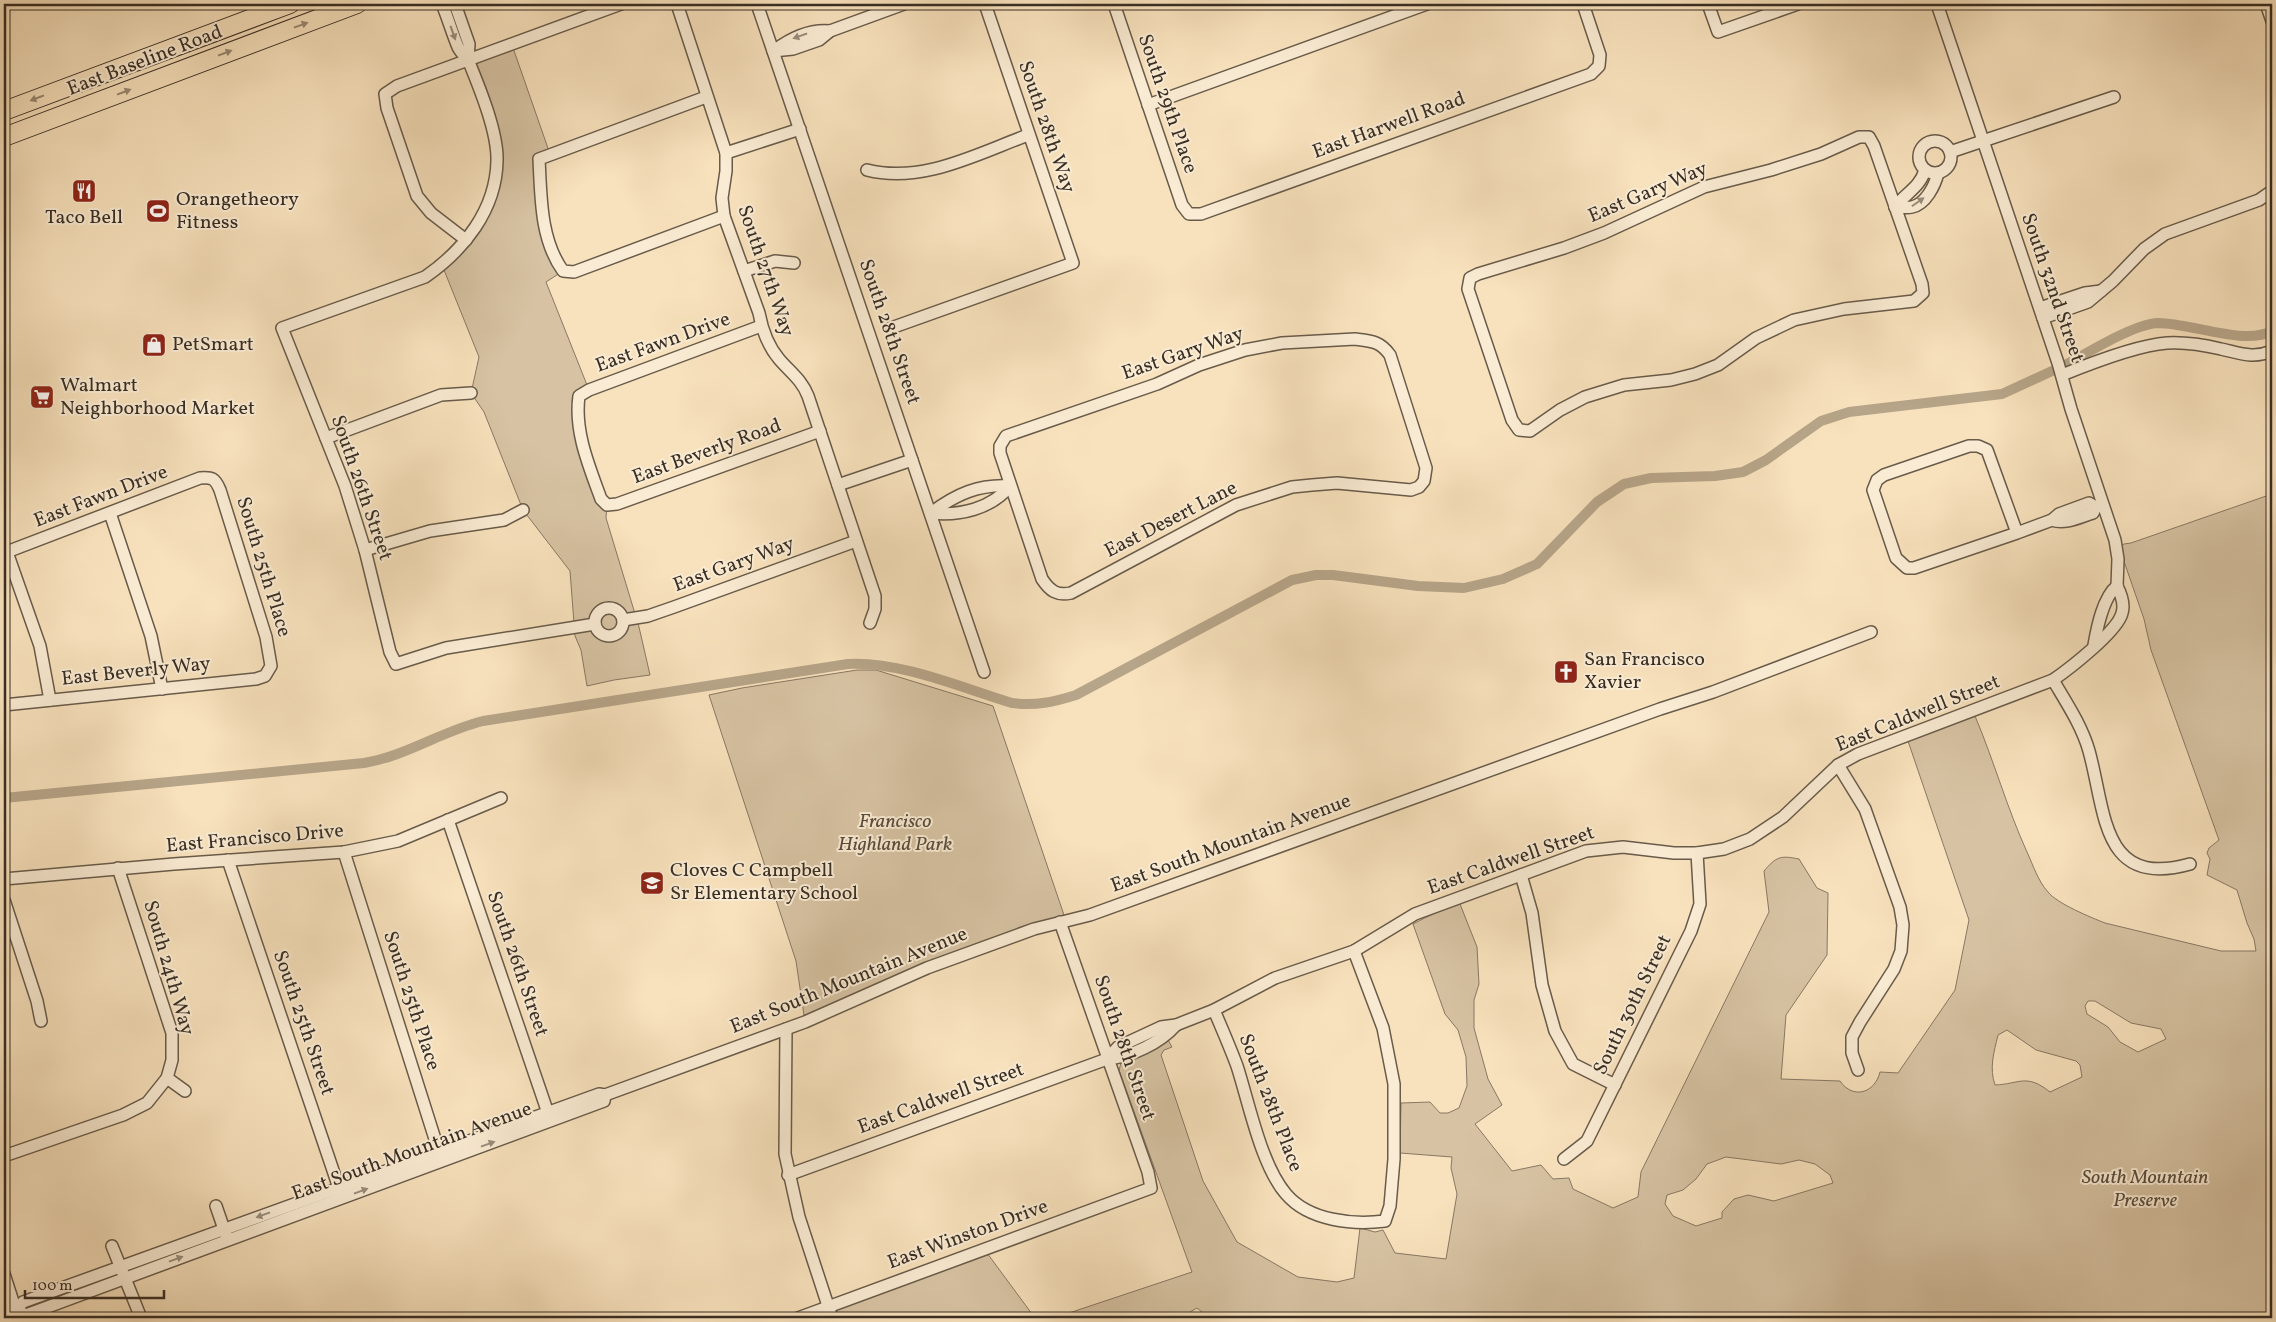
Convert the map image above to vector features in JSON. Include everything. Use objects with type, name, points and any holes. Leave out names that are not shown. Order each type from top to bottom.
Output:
[{"type":"main road","name":"East Baseline Road","points":[[4,111],[290,4]]},
{"type":"main road","name":"East Baseline Road","points":[[4,137],[357,4]]},
{"type":"main road","points":[[248,20],[255,42]]},
{"type":"main road","points":[[70,86],[79,109]]},
{"type":"street","points":[[442,4],[459,48],[468,60],[494,132],[497,162],[489,202],[479,223],[466,240],[431,213],[416,196],[387,108],[385,94],[397,86],[468,60],[621,4]]},
{"type":"street","points":[[454,4],[469,44],[468,60]]},
{"type":"street","name":"South 27th Way","points":[[677,4],[706,97],[726,153],[726,171],[722,198],[724,216],[761,326],[772,351],[804,386],[875,596],[875,609],[870,623]]},
{"type":"street","name":"South 28th Street","points":[[757,4],[984,672]]},
{"type":"street","points":[[773,51],[793,49],[819,40],[830,31],[904,4]]},
{"type":"street","name":"South 28th Way","points":[[891,328],[1073,263],[985,4]]},
{"type":"street","name":"South 29th Place","points":[[1114,4],[1182,205],[1188,214]]},
{"type":"street","points":[[1148,105],[1427,4]]},
{"type":"street","name":"East Harwell Road","points":[[1188,214],[1201,214],[1591,74],[1600,66],[1600,55],[1583,4]]},
{"type":"street","points":[[1708,4],[1718,32],[1798,4]]},
{"type":"street","name":"South 32nd Street","points":[[1937,4],[2060,370],[2100,506],[2115,540],[2118,559],[2117,586]]},
{"type":"street","points":[[2266,4],[2272,21]]},
{"type":"street","points":[[706,97],[539,159],[544,226],[557,264],[562,272],[574,272],[724,216]]},
{"type":"street","points":[[1950,152],[2114,97]]},
{"type":"street","points":[[726,153],[800,129]]},
{"type":"street","points":[[867,170],[899,175],[919,172],[942,167],[1028,135]]},
{"type":"street","name":"East Gary Way","points":[[1859,137],[1869,137],[1874,146],[1895,207],[1922,284],[1923,293],[1914,301],[1844,309],[1794,320],[1756,338],[1718,365],[1695,374],[1671,380],[1624,385],[1585,397],[1560,410],[1530,431],[1519,430],[1512,420],[1468,289],[1470,278],[1564,248],[1704,187],[1772,170],[1821,154],[1859,137]]},
{"type":"street","points":[[1895,207],[1912,207],[1920,203],[1935,184],[1938,173],[1949,164],[1950,152],[1942,143],[1937,141],[1923,146],[1919,161],[1925,170],[1938,173]]},
{"type":"street","points":[[1895,207],[1904,196],[1916,188],[1925,170]]},
{"type":"street","points":[[2041,313],[2101,291],[2144,249],[2164,234],[2259,200],[2272,191]]},
{"type":"street","name":"South 26th Street","points":[[466,240],[442,265],[425,277],[282,328],[345,486],[365,550],[390,652],[396,664],[446,648],[595,624]]},
{"type":"street","points":[[744,271],[775,261],[794,263]]},
{"type":"street","name":"East Fawn Drive","points":[[607,505],[601,499],[582,446],[578,406],[579,396],[588,390],[761,326]]},
{"type":"street","name":"East Gary Way","points":[[1010,486],[1000,453],[1002,441],[1013,432],[1156,384],[1199,365],[1245,350],[1282,343],[1355,339],[1375,341],[1384,346],[1390,355],[1424,456],[1426,468],[1424,481]]},
{"type":"street","points":[[2060,370],[2168,343],[2186,343],[2238,354],[2260,356],[2272,351]]},
{"type":"street","points":[[326,438],[441,395],[471,393]]},
{"type":"street","name":"East Beverly Road","points":[[607,505],[617,504],[820,431]]},
{"type":"street","points":[[2017,533],[1987,450],[1978,446],[1969,446],[1884,475],[1877,480],[1873,490],[1896,558],[1907,568],[1914,568],[2017,533],[2052,520],[2059,514],[2070,515],[2089,504],[2100,506]]},
{"type":"street","points":[[838,485],[912,460]]},
{"type":"street","name":"East Fawn Drive","points":[[5,553],[200,478],[211,477]]},
{"type":"street","name":"South 25th Place","points":[[211,477],[216,480],[220,490],[266,637],[270,657],[269,671]]},
{"type":"street","name":"East Desert Lane","points":[[1010,486],[1042,579],[1054,593],[1062,595],[1071,593],[1224,510],[1292,487],[1337,483],[1412,490],[1419,487],[1424,481]]},
{"type":"street","points":[[931,513],[955,496],[966,491],[993,485],[1010,486]]},
{"type":"street","points":[[931,513],[946,515],[974,510],[1001,497],[1010,486]]},
{"type":"street","points":[[966,491],[974,510]]},
{"type":"street","points":[[365,550],[430,531],[504,520],[523,510]]},
{"type":"street","points":[[110,514],[151,636],[162,690]]},
{"type":"street","name":"East Gary Way","points":[[623,620],[648,616],[856,541]]},
{"type":"street","points":[[5,553],[40,646],[50,700]]},
{"type":"street","points":[[2094,645],[2097,625],[2109,592],[2117,586]]},
{"type":"street","name":"East Caldwell Street","points":[[788,1175],[1107,1059],[1118,1047],[1154,1036],[1166,1036],[1176,1025],[1214,1010],[1275,978],[1354,951],[1415,914],[1586,852],[1610,848],[1674,853],[1697,852],[1724,849],[1750,839],[1783,817],[1838,765],[1858,754],[2052,680],[2076,665],[2109,632],[2122,613],[2122,595],[2117,586]]},
{"type":"street","points":[[608,608],[620,612],[623,620],[618,633],[610,636],[601,634],[595,624],[597,614],[608,608]]},
{"type":"street","points":[[2102,613],[2117,621]]},
{"type":"street","name":"East South Mountain Avenue","points":[[4,1314],[17,1314],[23,1302],[123,1272],[549,1116],[599,1094],[605,1095],[786,1029],[848,1004],[903,977],[1034,929],[1090,915],[1660,709],[1713,692],[1871,632]]},
{"type":"street","name":"East Beverly Way","points":[[4,705],[256,679],[265,676],[269,671]]},
{"type":"street","points":[[2052,680],[2073,716],[2088,749],[2101,812],[2107,831],[2117,848],[2140,866],[2152,870],[2169,870],[2190,864]]},
{"type":"street","points":[[1838,765],[1865,809],[1900,907],[1903,925],[1901,951],[1894,969],[1852,1037],[1852,1053],[1858,1070]]},
{"type":"street","name":"East Francisco Drive","points":[[4,879],[118,868],[344,852],[398,840],[501,798]]},
{"type":"street","name":"South 26th Street","points":[[448,820],[549,1116]]},
{"type":"street","name":"South 25th Place","points":[[344,852],[441,1156]]},
{"type":"street","name":"South 30th Street","points":[[1564,1159],[1587,1142],[1691,931],[1700,904],[1697,852]]},
{"type":"street","name":"South 25th Street","points":[[228,860],[341,1192]]},
{"type":"street","name":"South 24th Way","points":[[118,868],[172,1034],[172,1060],[167,1078]]},
{"type":"street","points":[[1521,875],[1532,913],[1542,985],[1555,1031],[1572,1064],[1615,1085]]},
{"type":"street","points":[[4,900],[38,1001],[41,1021]]},
{"type":"street","name":"South 28th Street","points":[[1060,922],[1148,1172],[1151,1188]]},
{"type":"street","name":"South 28th Place","points":[[1214,1010],[1236,1064],[1274,1177],[1287,1195],[1303,1208],[1333,1220],[1368,1223],[1385,1221],[1390,1206],[1392,1178],[1394,1084],[1383,1028],[1354,951]]},
{"type":"street","points":[[786,1029],[785,1154],[788,1175],[830,1313]]},
{"type":"street","points":[[4,1156],[123,1115],[147,1103],[167,1078],[185,1090]]},
{"type":"street","name":"East Winston Drive","points":[[798,1318],[830,1313],[1151,1188]]},
{"type":"street","points":[[216,1206],[226,1234]]},
{"type":"street","points":[[112,1246],[141,1318]]},
{"type":"street","points":[[4,1274],[17,1314]]},
{"type":"green space","points":[[512,45],[550,154],[539,159],[542,209],[563,271],[546,282],[589,390],[579,396],[582,446],[607,505],[606,518],[639,627],[650,675],[587,686],[581,650],[575,636],[570,571],[523,510],[484,412],[471,393],[479,357],[442,265],[479,223],[497,162],[468,60]]},
{"type":"green space","name":"South Mountain Preserve","points":[[2272,494],[2272,1318],[1203,1318],[1202,1312],[1197,1308],[1190,1312],[1187,1318],[1054,1318],[1192,1272],[1119,1070],[1121,1063],[1168,1040],[1172,1047],[1164,1050],[1161,1055],[1203,1181],[1237,1242],[1298,1277],[1337,1282],[1354,1278],[1360,1228],[1375,1232],[1383,1230],[1395,1253],[1446,1259],[1457,1194],[1451,1168],[1452,1157],[1400,1153],[1401,1103],[1430,1102],[1440,1113],[1448,1113],[1459,1108],[1467,1086],[1466,1057],[1458,1030],[1445,1014],[1413,924],[1460,904],[1477,947],[1479,984],[1474,1000],[1474,1028],[1488,1079],[1502,1105],[1475,1124],[1512,1171],[1541,1165],[1553,1179],[1569,1178],[1573,1189],[1613,1208],[1638,1197],[1641,1172],[1769,912],[1764,871],[1779,858],[1799,859],[1817,888],[1828,893],[1827,955],[1786,1015],[1781,1079],[1840,1081],[1851,1091],[1863,1092],[1873,1085],[1880,1072],[1898,1073],[1955,990],[1969,920],[1908,741],[1975,716],[2020,835],[2044,888],[2052,896],[2075,910],[2105,923],[2221,951],[2256,951],[2254,939],[2237,890],[2207,875],[2210,859],[2207,853],[2209,848],[2219,840],[2151,650],[2144,619],[2119,547]],"holes":[[[2088,1001],[2095,1001],[2131,1023],[2161,1029],[2166,1039],[2138,1052],[2120,1042],[2108,1027],[2087,1014],[2085,1006]],[[2007,1030],[2036,1050],[2076,1061],[2080,1065],[2082,1077],[2050,1092],[2042,1086],[2029,1081],[1995,1085],[1992,1066],[1998,1035]],[[1726,1157],[1781,1164],[1799,1160],[1815,1164],[1830,1175],[1833,1183],[1774,1201],[1748,1195],[1734,1199],[1722,1212],[1722,1218],[1696,1226],[1673,1216],[1665,1204],[1667,1195],[1683,1190],[1696,1179],[1707,1164]]]},
{"type":"green space","name":"Francisco Highland Park","points":[[857,670],[876,670],[993,706],[1066,921],[1034,929],[805,1022],[796,961],[709,695]]},
{"type":"green space","points":[[987,1253],[1035,1318],[838,1318],[835,1310]]},
{"type":"waterway","points":[[2067,364],[2124,333],[2158,323],[2232,335],[2260,335],[2272,331]]},
{"type":"waterway","points":[[4,798],[364,763],[395,755],[468,725],[483,721],[848,664],[868,664],[910,671],[1012,703],[1037,704],[1052,701],[1076,695],[1292,580],[1316,575],[1333,575],[1418,586],[1464,588],[1503,579],[1537,564],[1597,502],[1624,484],[1651,478],[1715,476],[1743,472],[1766,460],[1821,421],[1849,412],[2002,394],[2052,371]]},
{"type":"place","name":"Taco Bell","points":[[84,191]]},
{"type":"place","name":"Orangetheory Fitness","points":[[158,211]]},
{"type":"place","name":"PetSmart","points":[[154,345]]},
{"type":"place","name":"Walmart Neighborhood Market","points":[[42,397]]},
{"type":"place","name":"San Francisco Xavier","points":[[1566,672]]},
{"type":"place","name":"Cloves C Campbell Sr Elementary School","points":[[652,883]]}]
